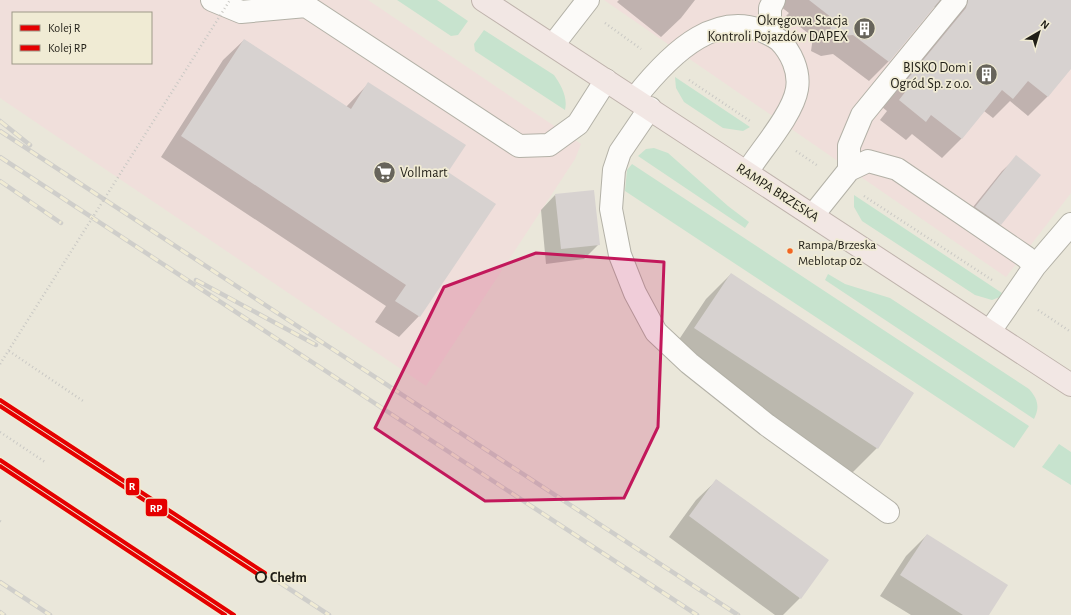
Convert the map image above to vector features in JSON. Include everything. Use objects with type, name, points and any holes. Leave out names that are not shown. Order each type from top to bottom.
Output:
[{"type":"highway","name":"RAMPA BRZESKA","points":[[483,0],[1071,385]]},
{"type":"lane","points":[[212,0],[241,12],[306,6],[519,146],[549,145],[578,124],[606,80]]},
{"type":"lane","points":[[553,45],[588,0]]},
{"type":"lane","points":[[770,30],[770,8],[774,0]]},
{"type":"lane","points":[[848,170],[849,146],[862,115],[956,0]]},
{"type":"lane","points":[[747,172],[793,104],[798,88],[795,64],[786,47],[770,30],[754,21],[738,18],[720,18],[702,26],[687,36],[670,53],[642,103],[620,152],[614,170],[611,209],[620,255],[635,293],[656,332],[689,363],[761,420],[888,512]]},
{"type":"lane","points":[[813,215],[848,170],[868,161],[897,169],[1026,257],[1035,266]]},
{"type":"lane","points":[[990,331],[1035,266],[1071,224]]},
{"type":"path","points":[[0,364],[230,0]]},
{"type":"path","points":[[9,351],[83,401]]},
{"type":"path","points":[[0,432],[45,462]]},
{"type":"highlighted area","points":[[536,253],[664,262],[658,427],[624,498],[485,501],[375,428],[444,287]]},
{"type":"shaded area","points":[[0,0],[368,0],[581,144],[575,159],[426,386],[0,98]]},
{"type":"shaded area","points":[[604,0],[1071,0],[1071,193],[1006,277]]},
{"type":"green space","points":[[397,0],[437,0],[468,21],[458,35],[451,36]]},
{"type":"green space","points":[[484,30],[554,75],[565,96],[565,110],[475,51],[474,44]]},
{"type":"green space","points":[[675,77],[750,127],[743,131],[723,128],[684,102],[676,88]]},
{"type":"green space","points":[[654,148],[668,153],[728,206],[749,222],[745,228],[638,156],[646,149]]},
{"type":"green space","points":[[632,164],[1029,426],[1014,448],[625,191],[627,170]]},
{"type":"green space","points":[[854,195],[1005,295],[992,300],[975,295],[862,221],[854,207]]},
{"type":"green space","points":[[828,274],[845,284],[890,298],[1029,389],[1037,403],[1037,411],[1034,419],[825,280]]},
{"type":"green space","points":[[1059,444],[1071,452],[1071,485],[1042,467]]},
{"type":"building","name":"Okręgowa Stacja Kontroli Pojazdów DAPEX","points":[[809,0],[940,0],[889,62],[853,35],[841,36],[830,31],[832,18]]},
{"type":"building","name":"BISKO Dom i Ogród Sp. z o.o.","points":[[968,0],[1071,0],[1071,69],[1048,97],[1028,81],[1013,99],[1002,90],[962,139],[931,115],[926,122],[899,100],[906,91],[901,87],[966,8]]},
{"type":"building","points":[[244,39],[351,109],[368,82],[466,145],[448,172],[496,204],[420,317],[395,301],[406,285],[181,136]]},
{"type":"building","points":[[1016,155],[1041,175],[1001,225],[975,207]]},
{"type":"building","points":[[594,190],[600,245],[561,249],[555,194]]},
{"type":"building","points":[[731,273],[914,393],[878,449],[694,328]]},
{"type":"building","points":[[716,479],[829,560],[801,599],[689,516]]},
{"type":"building","points":[[927,534],[1008,585],[989,615],[963,615],[900,575]]},
{"type":"railway","points":[[0,121],[30,145]]},
{"type":"railway","points":[[0,131],[738,615]]},
{"type":"railway","points":[[0,157],[697,615]]},
{"type":"railway","points":[[0,181],[61,223]]},
{"type":"railway","points":[[196,280],[316,345]]},
{"type":"railway","points":[[265,573],[329,615]]},
{"type":"railway","points":[[0,582],[50,615]]},
{"type":"railway","points":[[0,612],[4,615]]},
{"type":"rail line","name":"R","points":[[0,400],[265,573]]},
{"type":"rail line","name":"RP","points":[[0,406],[262,577]]},
{"type":"rail line","name":"R","points":[[0,460],[234,615]]},
{"type":"rail line","name":"RP","points":[[0,466],[225,615]]},
{"type":"place","name":"Okręgowa Stacja Kontroli Pojazdów DAPEX","points":[[864,28]]},
{"type":"place","name":"BISKO Dom i Ogród Sp. z o.o.","points":[[987,75]]},
{"type":"place","name":"Vollmart","points":[[384,172]]},
{"type":"place","name":"Rampa/Brzeska Meblotap 02","points":[[790,251]]},
{"type":"place","name":"Chełm","points":[[261,577]]}]
